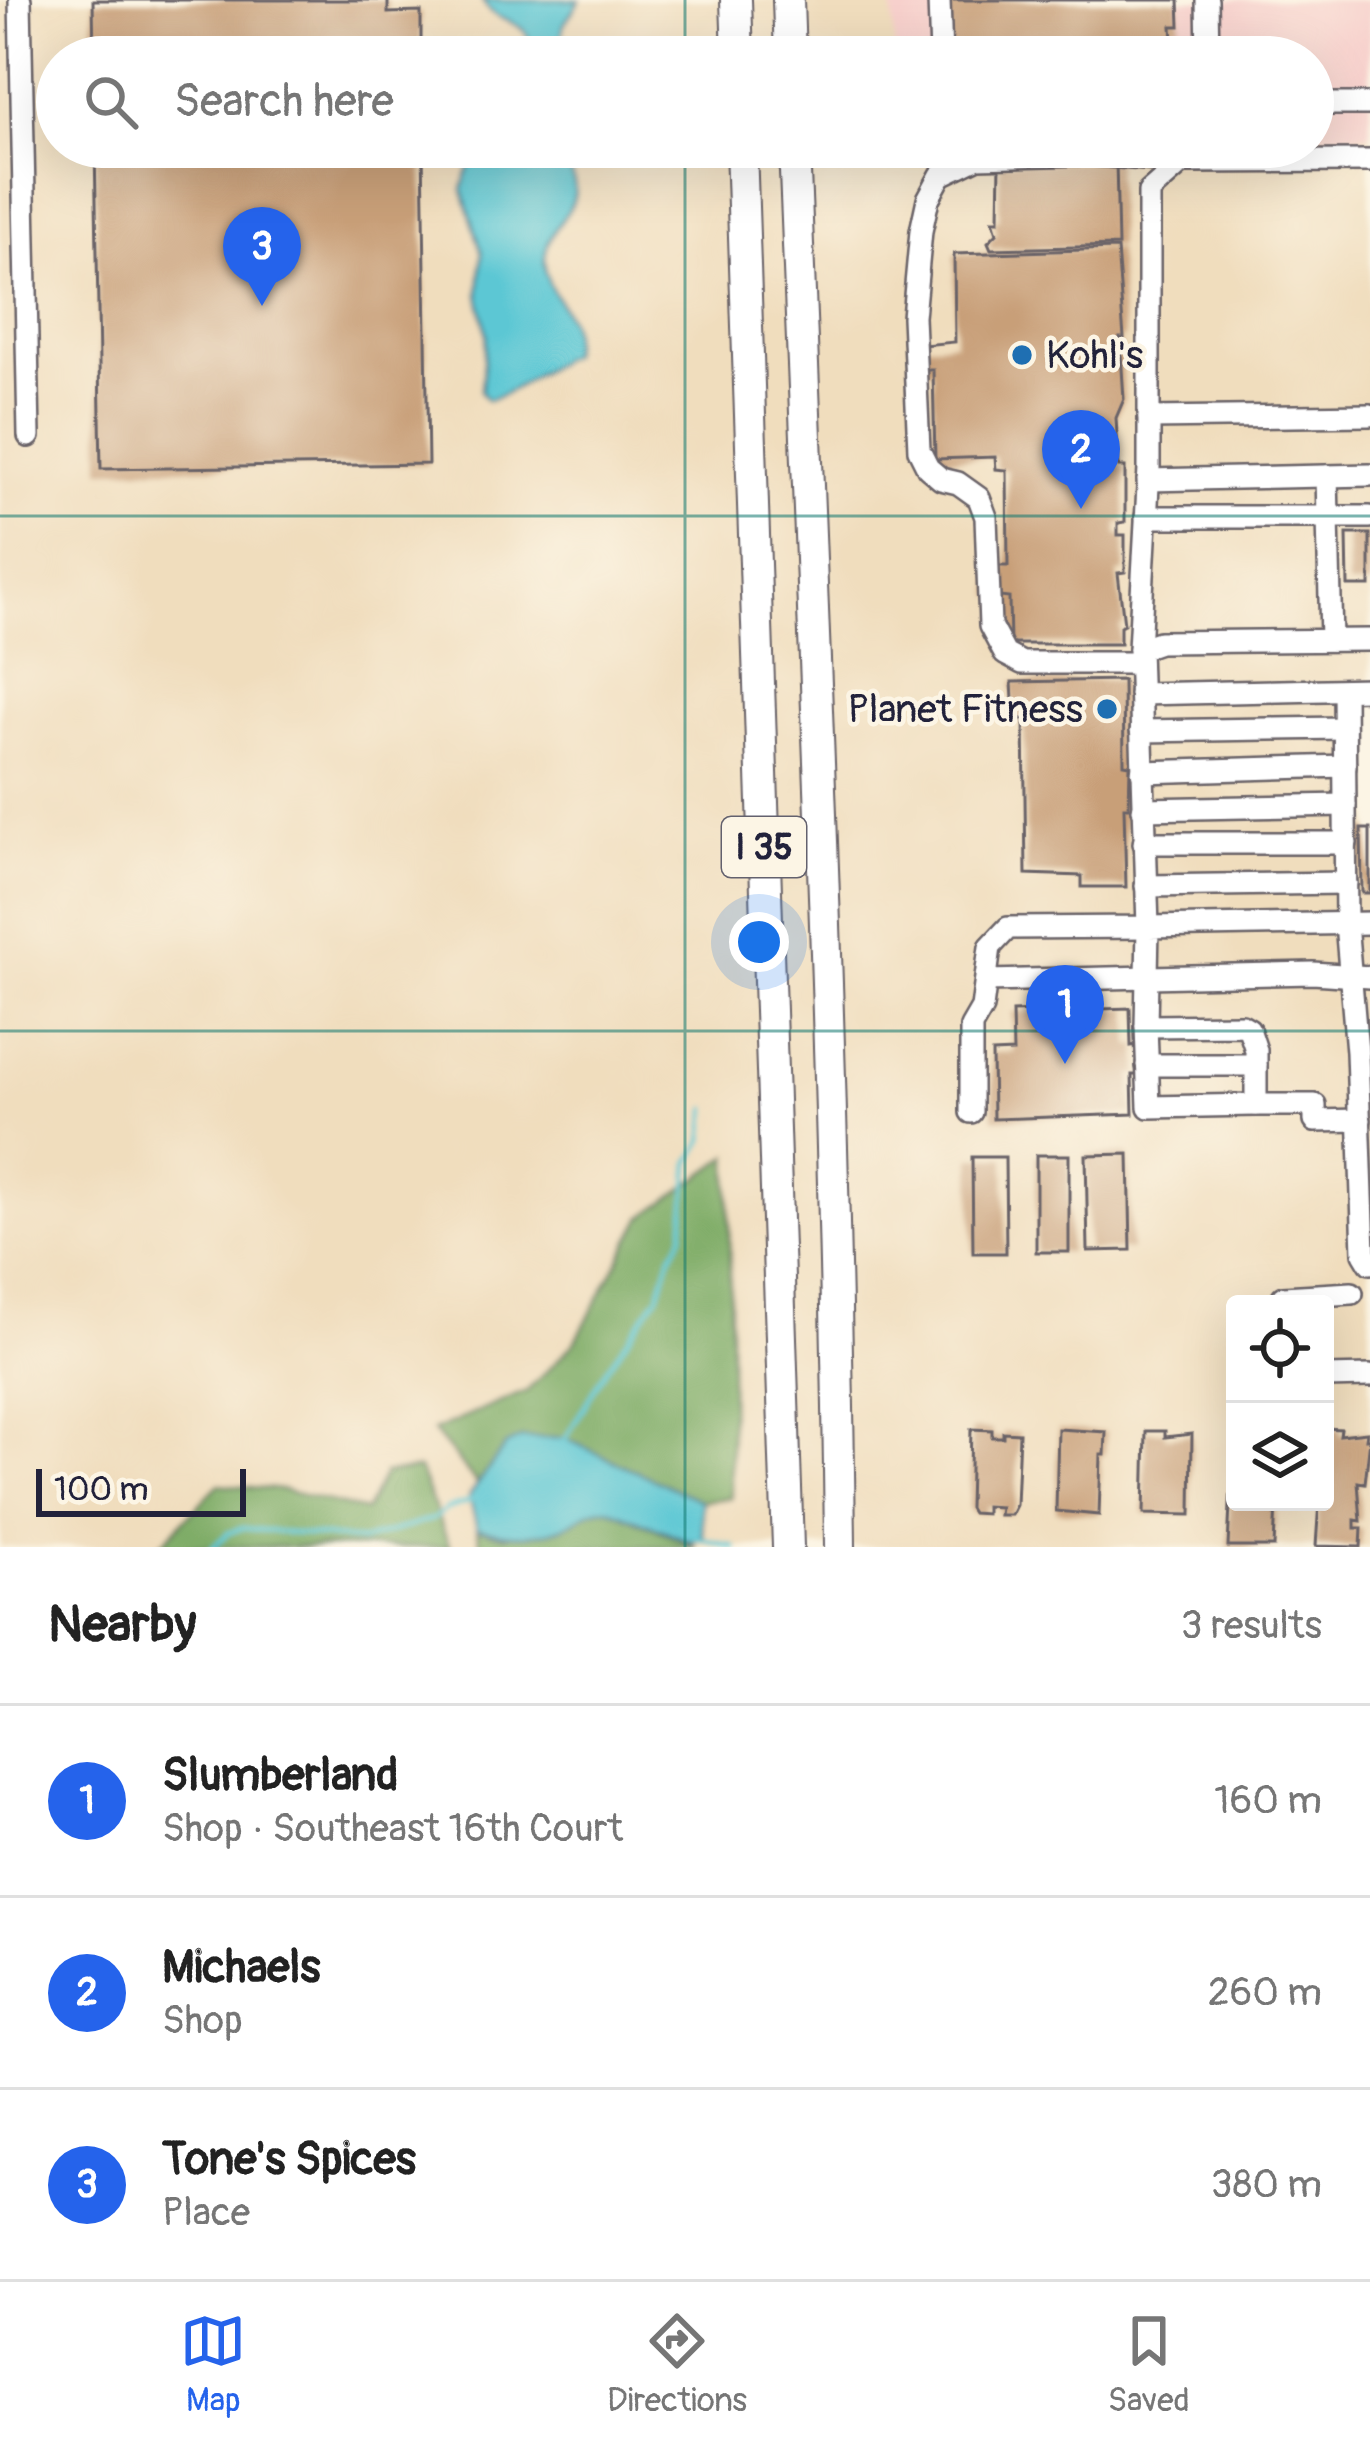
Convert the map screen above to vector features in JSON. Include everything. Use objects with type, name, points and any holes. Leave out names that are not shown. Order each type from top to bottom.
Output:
[{"type":"highway","points":[[736,0],[737,36]]},
{"type":"highway","points":[[788,0],[789,36]]},
{"type":"highway","name":"I 35","points":[[742,168],[788,1547]]},
{"type":"highway","name":"I 35","points":[[795,168],[811,501],[840,1547]]},
{"type":"street","points":[[20,0],[29,436]]},
{"type":"street","points":[[939,0],[940,36]]},
{"type":"street","points":[[1207,0],[1208,36]]},
{"type":"street","points":[[1334,104],[1370,104]]},
{"type":"street","points":[[1334,160],[1370,161]]},
{"type":"street","points":[[954,168],[941,176],[928,199],[913,317],[919,450],[940,479],[958,483],[979,498],[986,517],[990,626],[1011,659],[1022,663],[1139,656],[1159,642],[1370,640]]},
{"type":"street","points":[[1172,168],[1149,192],[1148,480],[1139,656],[1149,1107],[1315,1105],[1315,1120],[1363,1128]]},
{"type":"street","points":[[1149,418],[1370,415]]},
{"type":"street","points":[[1148,480],[1370,475]]},
{"type":"street","points":[[1327,476],[1331,640]]},
{"type":"street","points":[[1146,517],[1370,517]]},
{"type":"street","points":[[1140,694],[1370,689]]},
{"type":"street","points":[[1344,690],[1346,923],[1360,977],[1364,1253],[1369,1263],[1353,1282],[1361,1294]]},
{"type":"street","points":[[1141,731],[1344,728]]},
{"type":"street","points":[[1142,772],[1345,766]]},
{"type":"street","points":[[1143,808],[1345,805]]},
{"type":"street","points":[[1144,843],[1346,843]]},
{"type":"street","points":[[1146,886],[1346,884]]},
{"type":"street","points":[[971,1112],[971,1027],[982,1008],[990,947],[1008,928],[1370,923]]},
{"type":"street","points":[[986,981],[1313,973],[1360,977]]},
{"type":"street","points":[[1145,1026],[1242,1025],[1254,1036],[1256,1105]]},
{"type":"street","points":[[1148,1065],[1256,1065]]},
{"type":"street","points":[[1334,1377],[1370,1376]]},
{"type":"shaded area","points":[[892,0],[1370,0],[1370,135],[1334,136],[1334,36],[894,36]]},
{"type":"green space","points":[[729,1156],[731,1498],[701,1501],[564,1438],[507,1445],[477,1484],[433,1431],[527,1391],[575,1342],[642,1218]]},
{"type":"green space","points":[[419,1469],[450,1547],[158,1547],[219,1484],[283,1490],[365,1511],[384,1474]]},
{"type":"green space","points":[[608,1508],[697,1547],[481,1547],[477,1528],[504,1536]]},
{"type":"water","points":[[482,0],[580,0],[562,36],[527,36]]},
{"type":"water","points":[[470,168],[568,168],[574,183],[570,208],[545,258],[549,284],[571,326],[568,355],[487,400],[481,391],[487,335],[479,294],[482,253],[463,190]]},
{"type":"water","points":[[521,1438],[564,1438],[701,1501],[703,1536],[692,1542],[608,1508],[537,1534],[477,1528],[469,1496],[506,1445]]},
{"type":"building","points":[[93,0],[388,0],[388,13],[421,12],[421,36],[94,36]]},
{"type":"building","points":[[948,0],[1179,0],[1180,26],[1172,26],[1173,36],[948,36]]},
{"type":"building","points":[[95,168],[423,168],[428,464],[101,469]]},
{"type":"building","points":[[1000,168],[1116,168],[1118,246],[991,249],[988,242],[997,233],[993,220],[999,220]]},
{"type":"building","name":"Kohl's","points":[[1117,249],[1124,399],[1116,418],[1119,467],[1125,467],[1125,522],[1118,523],[1118,535],[1125,535],[1125,572],[1118,573],[1124,624],[1120,644],[1010,644],[1009,598],[991,596],[991,566],[1008,566],[1007,470],[996,469],[995,457],[935,459],[933,370],[923,370],[922,345],[955,342],[954,254]]},
{"type":"building","points":[[1347,534],[1370,534],[1370,586],[1348,586]]},
{"type":"building","points":[[1123,680],[1124,764],[1130,765],[1129,807],[1124,807],[1126,887],[1082,887],[1082,876],[1026,874],[1024,719],[1014,719],[1012,682]]},
{"type":"building","points":[[1361,829],[1370,829],[1370,893],[1362,893]]},
{"type":"building","points":[[1130,1008],[1131,1046],[1138,1045],[1139,1075],[1132,1075],[1133,1114],[993,1119],[992,1053],[1013,1052],[1012,1012]]},
{"type":"building","points":[[1129,1154],[1131,1250],[1088,1251],[1086,1155]]},
{"type":"building","points":[[1036,1155],[1069,1155],[1069,1252],[1036,1252]]},
{"type":"building","points":[[972,1157],[1005,1157],[1006,1253],[973,1253]]},
{"type":"building","points":[[971,1429],[992,1430],[992,1437],[1019,1433],[1016,1505],[1011,1515],[999,1515],[1000,1507],[986,1506],[986,1514],[972,1513],[969,1508]]},
{"type":"building","points":[[1058,1429],[1106,1432],[1099,1515],[1056,1511]]},
{"type":"building","points":[[1334,1429],[1341,1429],[1340,1435],[1367,1432],[1365,1483],[1358,1482],[1361,1521],[1355,1520],[1355,1528],[1362,1528],[1361,1547],[1316,1546],[1318,1511],[1334,1511]]},
{"type":"building","points":[[1146,1431],[1165,1431],[1165,1437],[1192,1434],[1191,1515],[1144,1514]]},
{"type":"building","points":[[1230,1511],[1276,1511],[1274,1547],[1228,1547]]},
{"type":"waterway","points":[[564,1441],[606,1369],[659,1295],[683,1235],[690,1163],[704,1140],[708,1108]]},
{"type":"waterway","points":[[213,1547],[228,1533],[243,1528],[362,1541],[433,1519],[473,1500]]},
{"type":"waterway","points":[[695,1537],[735,1547]]},
{"type":"place","name":"Tone's Spices","points":[[262,306]]},
{"type":"place","name":"Kohl's","points":[[1022,355]]},
{"type":"place","name":"Michaels","points":[[1081,509]]},
{"type":"place","name":"Planet Fitness","points":[[1107,709]]},
{"type":"place","name":"Slumberland","points":[[1065,1064]]}]
